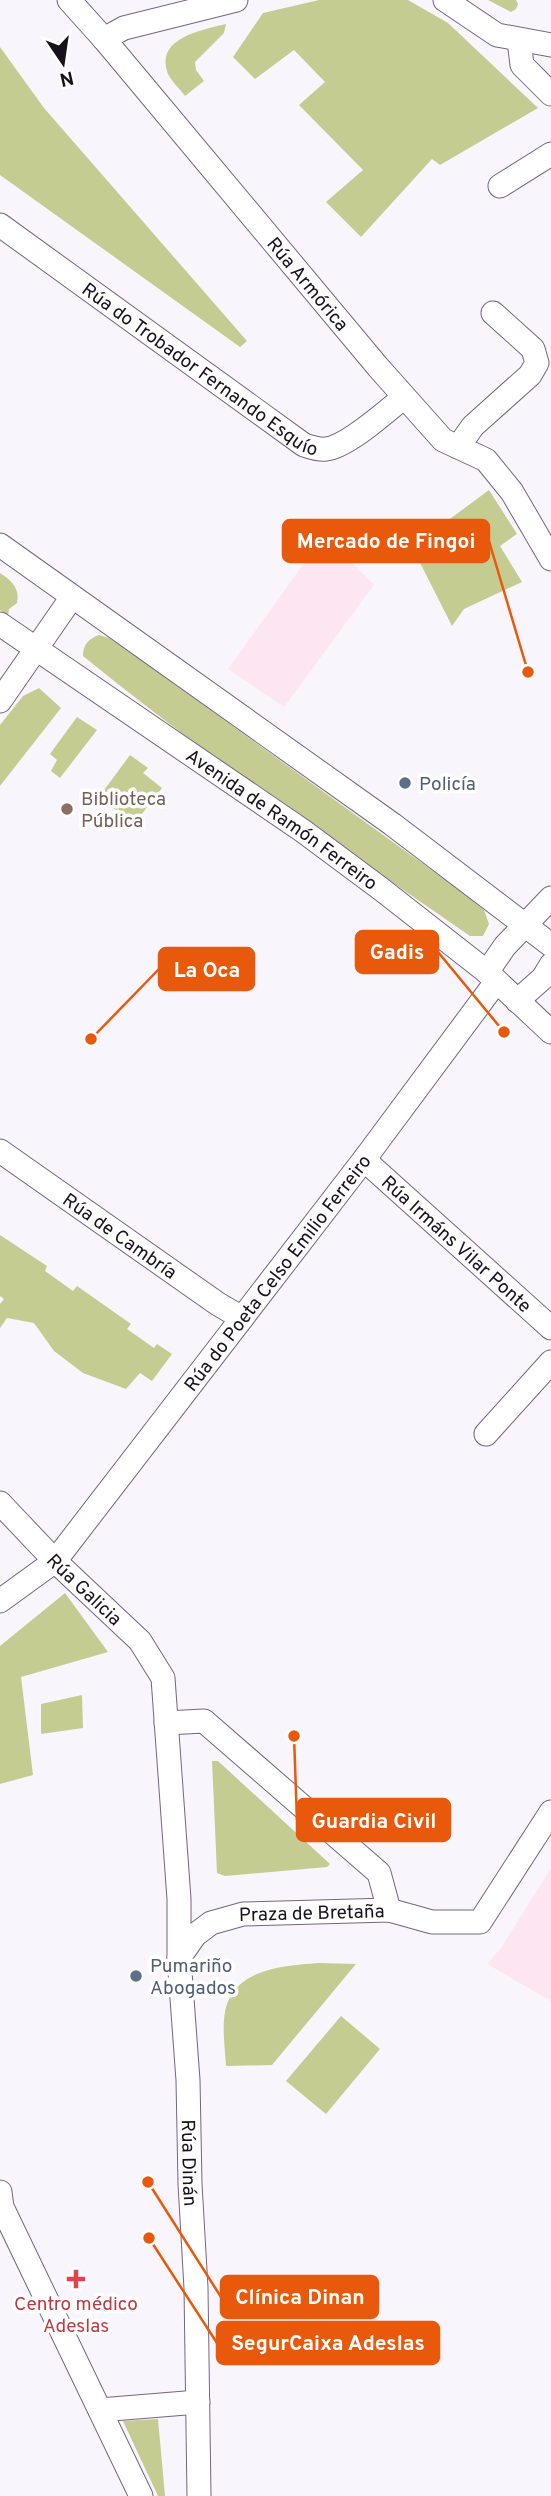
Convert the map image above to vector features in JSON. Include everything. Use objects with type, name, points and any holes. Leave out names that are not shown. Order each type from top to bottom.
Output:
[{"type":"street","name":"Rúa Armórica","points":[[69,0],[404,397],[443,440],[486,460],[512,492],[551,559]]},
{"type":"street","points":[[104,39],[124,28],[236,0]]},
{"type":"street","points":[[445,0],[497,34],[551,45]]},
{"type":"street","points":[[519,40],[522,65],[551,94]]},
{"type":"street","points":[[500,186],[551,154]]},
{"type":"street","name":"Rúa do Trobador Fernando Esquío","points":[[0,225],[304,445],[327,449],[337,446],[404,397]]},
{"type":"street","points":[[458,447],[473,426],[530,375],[537,363],[533,349],[493,313]]},
{"type":"street","points":[[0,545],[392,824],[551,945]]},
{"type":"street","points":[[0,701],[72,597]]},
{"type":"street","name":"Avenida de Ramón Ferreiro","points":[[0,624],[303,831],[381,888],[492,977],[551,1032]]},
{"type":"street","name":"Rúa do Poeta Celso Emilio Ferreiro","points":[[0,1601],[55,1561],[366,1157],[492,977],[505,946],[551,898]]},
{"type":"street","points":[[517,1001],[543,978],[551,965]]},
{"type":"street","name":"Rúa de Cambría","points":[[0,1151],[218,1304],[242,1318]]},
{"type":"street","name":"Rúa Irmáns Vilar Ponte","points":[[366,1157],[372,1166],[551,1328]]},
{"type":"street","points":[[486,1434],[551,1362]]},
{"type":"street","name":"Rúa Galicia","points":[[0,1503],[55,1561],[140,1641],[163,1678],[166,1723]]},
{"type":"street","name":"Praza de Bretaña","points":[[166,1723],[204,1721],[379,1873],[389,1910],[243,1914],[211,1923],[195,1935],[179,1958]]},
{"type":"street","points":[[166,1723],[179,1899],[179,1958]]},
{"type":"street","points":[[389,1910],[432,1922],[480,1922],[551,1812]]},
{"type":"street","name":"Rúa Dinán","points":[[179,1958],[196,2288],[199,2496]]},
{"type":"street","points":[[0,2192],[2,2207],[141,2496]]},
{"type":"street","points":[[100,2410],[198,2402]]},
{"type":"shaded area","points":[[332,524],[360,550],[349,560],[374,585],[284,707],[228,669]]},
{"type":"shaded area","points":[[551,1868],[551,2001],[487,1964],[501,1948]]},
{"type":"green space","points":[[319,0],[408,0],[448,23],[538,108],[440,165],[432,159],[361,237],[326,202],[363,170],[299,105],[325,82],[294,50],[255,79],[233,57],[263,13]]},
{"type":"green space","points":[[488,0],[516,0],[518,4],[511,12]]},
{"type":"green space","points":[[226,24],[224,33],[195,62],[196,70],[204,81],[185,96],[168,74],[165,62],[168,52],[174,44],[193,33]]},
{"type":"green space","points":[[0,47],[44,108],[247,341],[240,347],[0,175]]},
{"type":"green space","points":[[489,490],[517,534],[500,546],[522,582],[464,609],[452,626],[412,547]]},
{"type":"green space","points":[[0,573],[11,582],[17,593],[17,603],[9,609],[8,616],[0,610]]},
{"type":"green space","points":[[99,635],[109,638],[133,654],[462,892],[484,910],[489,924],[483,936],[470,936],[177,730],[83,656],[87,643]]},
{"type":"green space","points":[[39,688],[61,708],[0,786],[0,725],[23,696]]},
{"type":"green space","points":[[77,717],[97,730],[60,778],[51,771],[57,760],[50,754]]},
{"type":"green space","points":[[130,755],[148,768],[143,773],[162,788],[134,824],[99,797]]},
{"type":"green space","points":[[0,1235],[47,1266],[45,1271],[73,1291],[77,1286],[131,1324],[127,1329],[154,1348],[157,1344],[172,1354],[152,1381],[140,1373],[126,1389],[83,1373],[54,1351],[34,1323],[7,1318],[0,1328],[0,1304],[4,1299],[0,1296]]},
{"type":"green space","points":[[65,1593],[108,1652],[21,1677],[33,1775],[0,1784],[0,1646]]},
{"type":"green space","points":[[82,1695],[83,1728],[41,1734],[41,1704]]},
{"type":"green space","points":[[212,1761],[218,1761],[330,1864],[327,1867],[225,1876],[217,1873]]},
{"type":"green space","points":[[318,1963],[356,1964],[272,2065],[226,2066],[225,2012],[230,1997],[238,1986],[262,1972]]},
{"type":"green space","points":[[341,2016],[380,2049],[326,2114],[286,2081]]},
{"type":"green space","points":[[158,2419],[165,2496],[158,2496],[123,2421]]},
{"type":"place","name":"Mercado de Fingoi","points":[[528,672]]},
{"type":"place","name":"Policía","points":[[405,783]]},
{"type":"place","name":"Biblioteca Pública","points":[[67,809]]},
{"type":"place","name":"Gadis","points":[[504,1032]]},
{"type":"place","name":"La Oca","points":[[91,1039]]},
{"type":"place","name":"Guardia Civil","points":[[294,1736]]},
{"type":"place","name":"Pumariño Abogados","points":[[136,1976]]},
{"type":"place","name":"Clínica Dinan","points":[[148,2182]]},
{"type":"place","name":"SegurCaixa Adeslas","points":[[149,2238]]},
{"type":"place","name":"Centro médico Adeslas","points":[[76,2279]]}]
